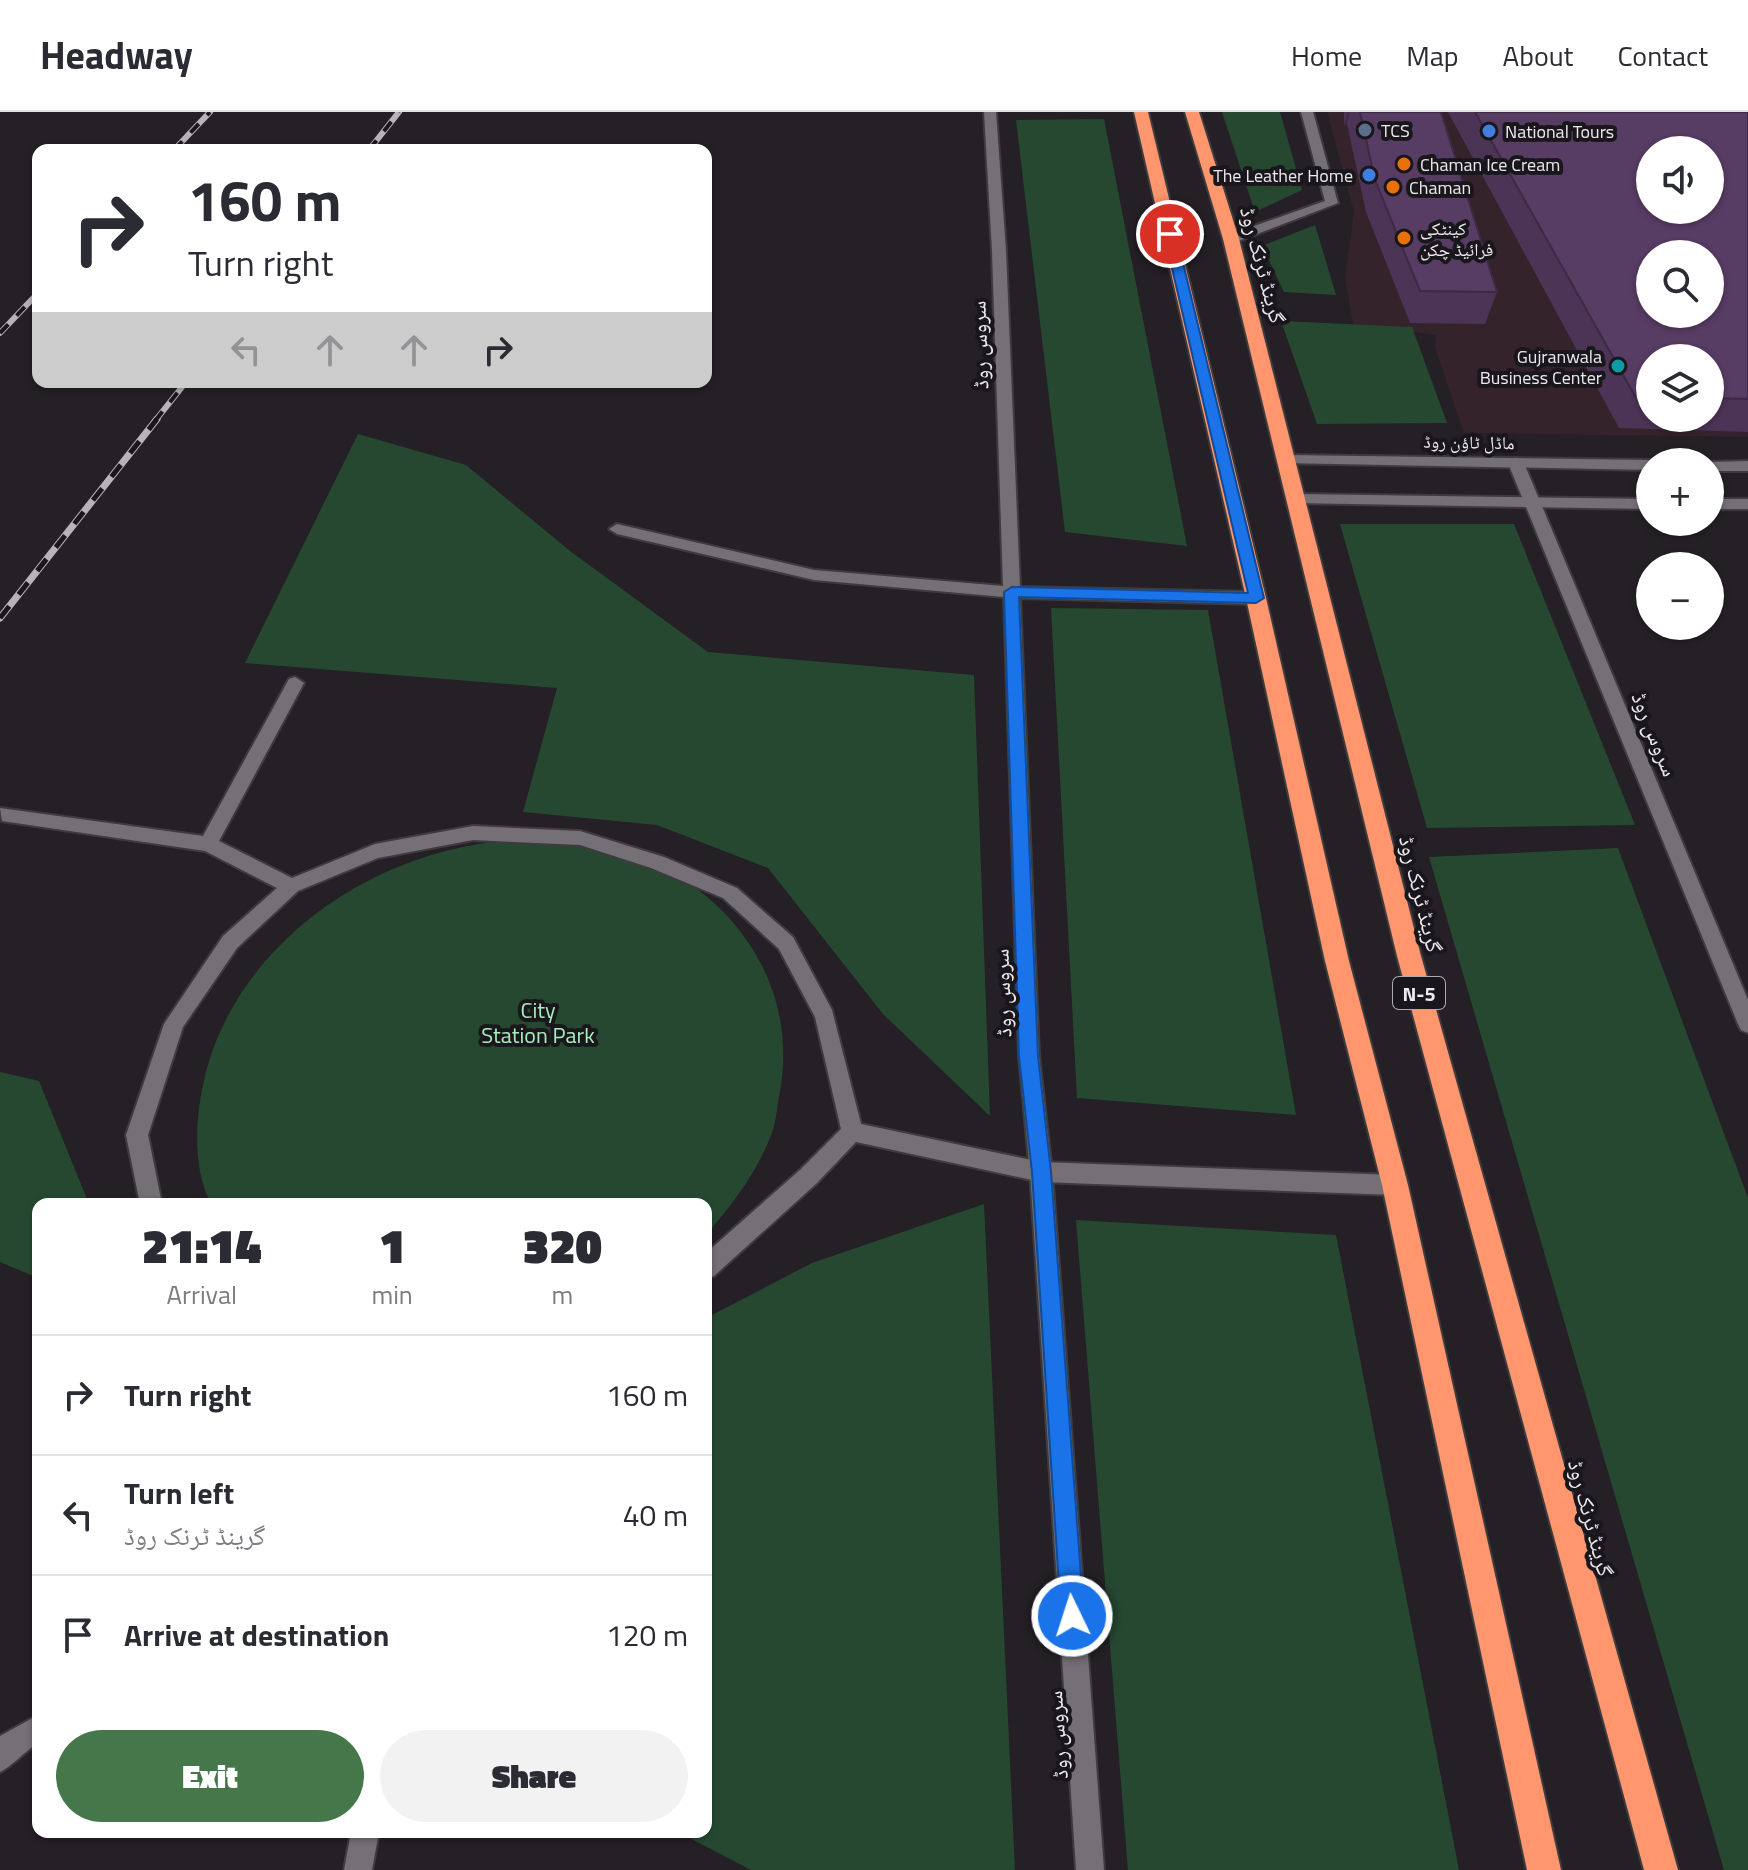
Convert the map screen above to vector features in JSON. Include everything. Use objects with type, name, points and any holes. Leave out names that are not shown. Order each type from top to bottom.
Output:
[{"type":"highway","points":[[1141,112],[1256,598],[1337,961],[1395,1185],[1544,1870]]},
{"type":"highway","name":"گرینڈ ٹرنک روڈ","points":[[1192,112],[1231,239],[1409,956],[1661,1870]]},
{"type":"street","name":"سروس روڈ","points":[[990,112],[999,251],[1029,1056],[1041,1172],[1090,1870]]},
{"type":"street","points":[[1231,239],[1332,203],[1307,112]]},
{"type":"street","name":"ماڈل ٹاؤن روڈ","points":[[1287,460],[1636,465]]},
{"type":"street","name":"سروس روڈ","points":[[1516,463],[1748,1024]]},
{"type":"street","points":[[1724,466],[1748,466]]},
{"type":"street","points":[[1297,499],[1636,504]]},
{"type":"street","points":[[1724,504],[1748,504]]},
{"type":"street","points":[[617,529],[814,575],[1012,592],[1256,598]]},
{"type":"street","points":[[208,844],[295,683]]},
{"type":"street","points":[[2,814],[208,844],[291,886]]},
{"type":"street","points":[[150,1198],[137,1135],[174,1024],[230,942],[291,886],[375,851],[473,833],[580,838],[657,862],[730,893],[786,943],[825,1016],[852,1132]]},
{"type":"street","points":[[852,1132],[1041,1172],[1395,1185]]},
{"type":"street","points":[[712,1263],[797,1187],[852,1132]]},
{"type":"street","points":[[0,1758],[8,1746],[32,1732]]},
{"type":"street","points":[[358,1870],[364,1838]]},
{"type":"shaded area","points":[[1327,112],[1748,112],[1748,437],[1464,433],[1435,347],[1436,335],[1353,324],[1345,277],[1354,212]]},
{"type":"green space","points":[[1222,112],[1280,112],[1302,190],[1255,212]]},
{"type":"green space","points":[[1104,119],[1187,546],[1065,532],[1016,120]]},
{"type":"green space","points":[[1315,225],[1336,295],[1284,292],[1262,246]]},
{"type":"green space","points":[[1281,321],[1412,327],[1447,423],[1317,424]]},
{"type":"green space","points":[[358,434],[466,465],[570,551],[708,652],[974,675],[990,1116],[883,1014],[768,868],[657,825],[523,812],[557,688],[245,663]]},
{"type":"green space","points":[[1340,524],[1514,524],[1635,825],[1427,828]]},
{"type":"green space","points":[[1051,608],[1208,610],[1296,1115],[1077,1098]]},
{"type":"green space","name":"City Station Park","points":[[546,840],[593,847],[640,858],[670,871],[699,890],[724,913],[746,938],[762,966],[782,1029],[783,1062],[774,1124],[752,1174],[712,1228],[712,1198],[208,1198],[201,1176],[197,1145],[203,1085],[217,1039],[239,996],[268,958],[303,924],[343,895],[386,872],[432,855],[479,844]]},
{"type":"green space","points":[[1618,848],[1748,1198],[1748,1870],[1724,1870],[1429,857]]},
{"type":"green space","points":[[0,1072],[39,1081],[87,1198],[32,1198],[32,1275],[0,1262]]},
{"type":"green space","points":[[984,1204],[1015,1870],[751,1870],[690,1838],[712,1838],[712,1315],[812,1263]]},
{"type":"green space","points":[[1076,1220],[1336,1235],[1459,1870],[1128,1870]]},
{"type":"building","points":[[1360,112],[1441,112],[1497,292],[1420,291],[1375,180]]},
{"type":"building","points":[[1475,112],[1748,112],[1748,399],[1724,398],[1724,344],[1636,344],[1636,396]]},
{"type":"railway","points":[[180,144],[210,112]]},
{"type":"railway","points":[[374,144],[399,112]]},
{"type":"railway","points":[[0,333],[32,299]]},
{"type":"railway","points":[[155,421],[181,388]]},
{"type":"railway","points":[[0,618],[157,419]]},
{"type":"place","name":"TCS","points":[[1365,130]]},
{"type":"place","name":"National Tours","points":[[1489,131]]},
{"type":"place","name":"Chaman Ice Cream","points":[[1404,164]]},
{"type":"place","name":"The Leather Home","points":[[1369,175]]},
{"type":"place","name":"Chaman","points":[[1393,187]]},
{"type":"place","name":"کینٹکی فرائیڈ چکن","points":[[1404,238]]},
{"type":"place","name":"Gujranwala Business Center","points":[[1618,366]]},
{"type":"route","points":[[1072,1616],[1041,1172],[1029,1056],[1012,592],[1256,598],[1170,234]]}]
